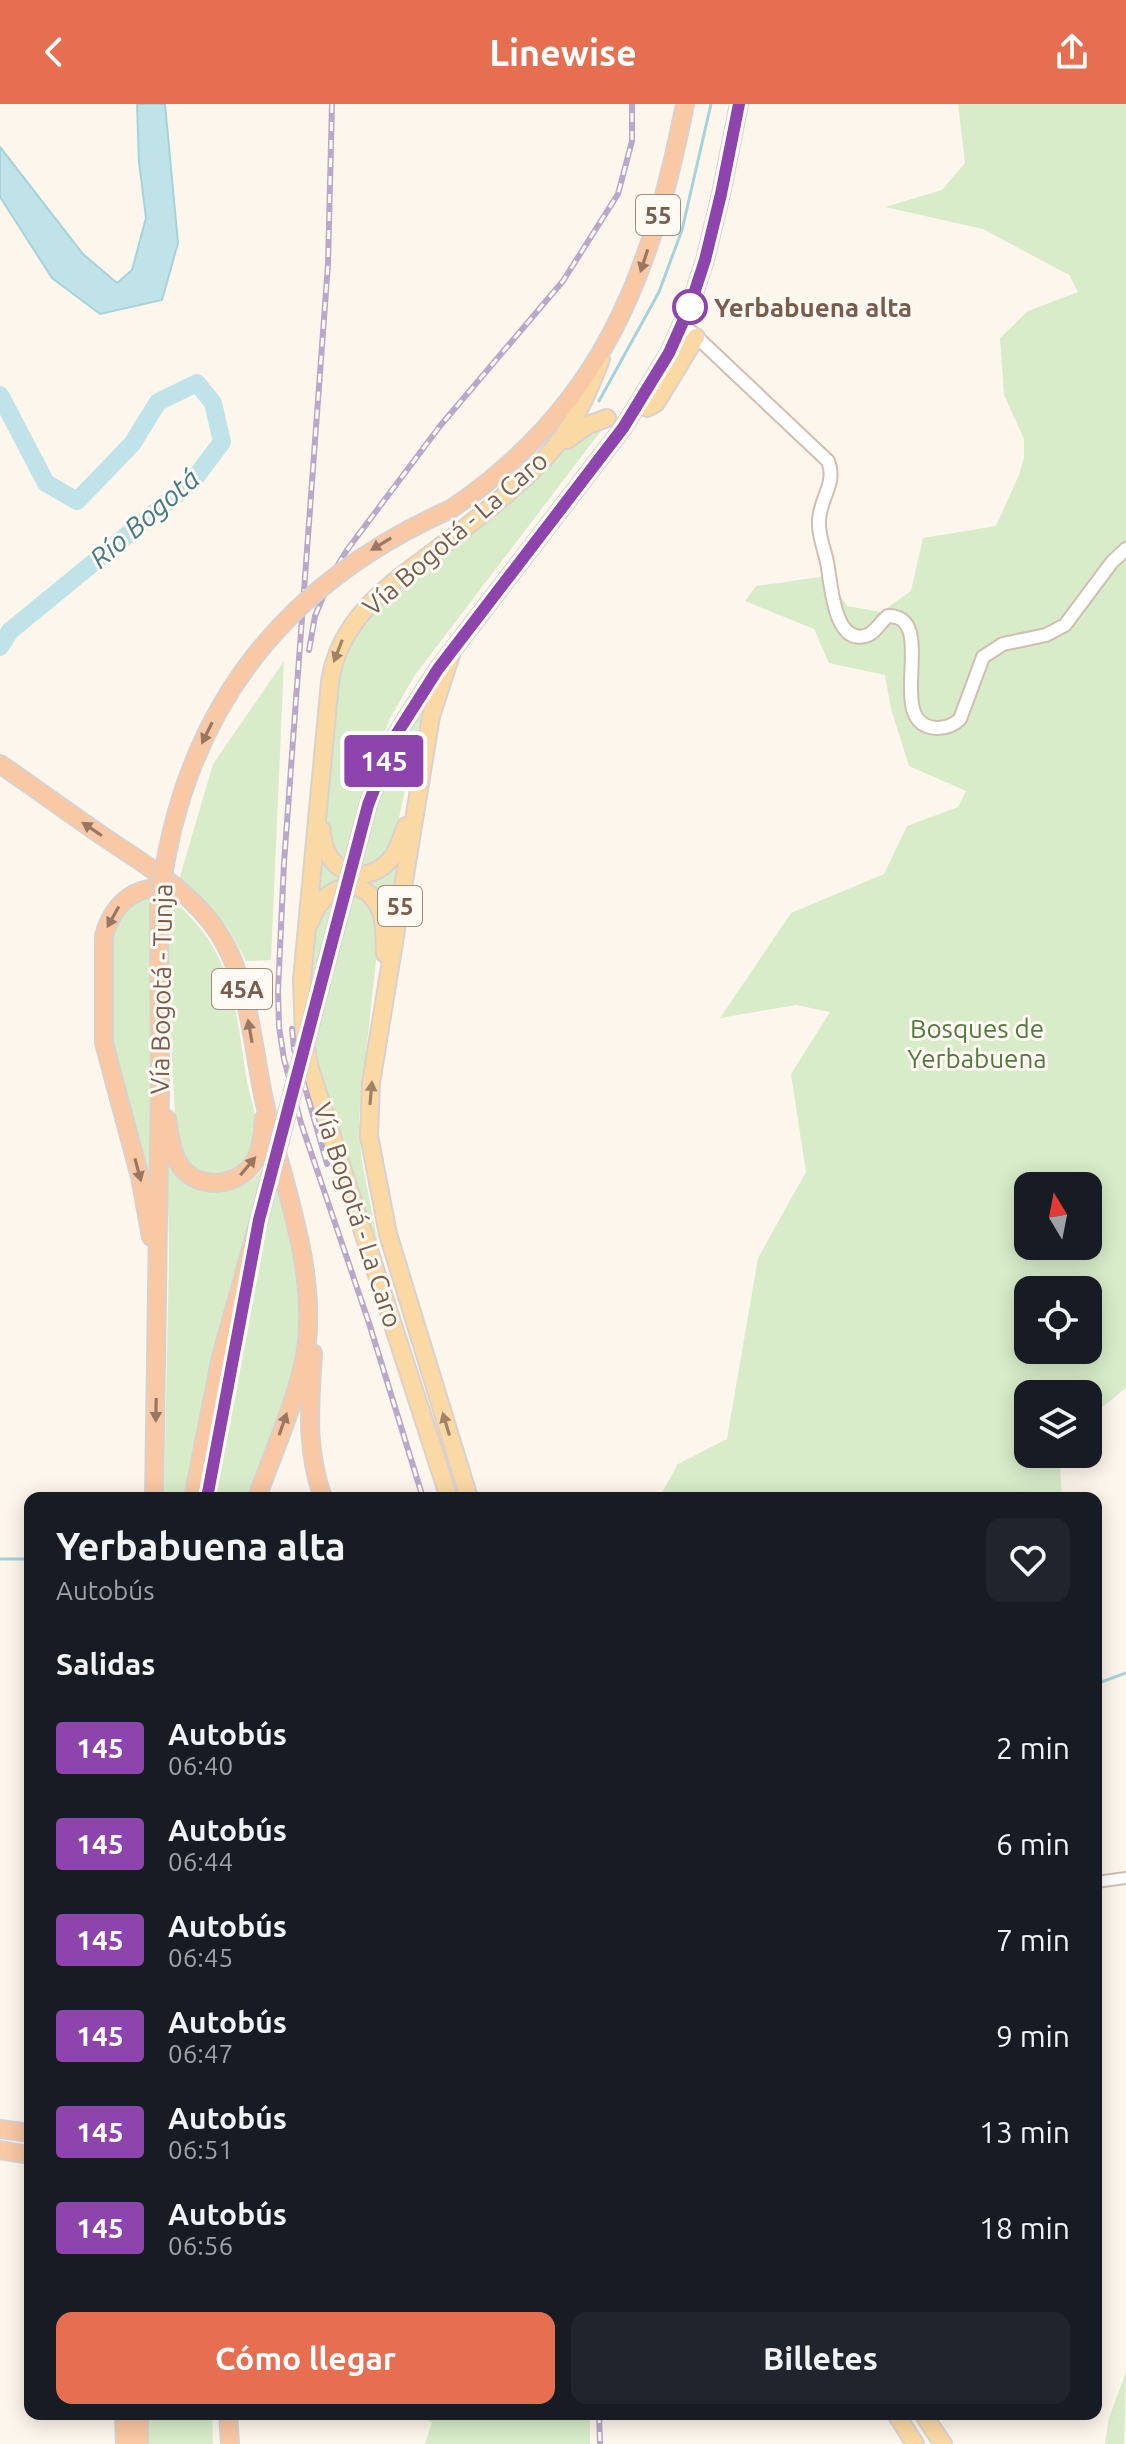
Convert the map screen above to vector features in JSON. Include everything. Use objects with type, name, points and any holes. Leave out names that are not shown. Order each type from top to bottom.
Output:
[{"type":"highway","name":"Vía Bogotá - Tunja","points":[[154,1492],[160,1086],[159,907],[179,798],[208,730],[247,667],[295,610],[384,542],[451,509],[503,472],[548,428],[587,377],[631,294],[648,249],[685,104]]},
{"type":"highway","name":"55","points":[[194,1492],[221,1357],[368,805],[394,738],[455,646],[623,428],[651,384],[683,324],[715,220],[739,104]]},
{"type":"highway","name":"45A","points":[[0,764],[178,891],[207,916],[219,932],[236,969],[265,1107],[301,1247],[309,1296],[307,1346],[259,1492]]},
{"type":"highway","points":[[156,1332],[154,1266],[147,1209],[104,1043],[103,956],[108,921],[126,898],[150,888],[178,891]]},
{"type":"highway","points":[[160,1086],[177,1159],[183,1169],[203,1182],[214,1184],[230,1181],[243,1175],[253,1163],[261,1141],[265,1107]]},
{"type":"highway","name":"55","points":[[208,1492],[259,1220]]},
{"type":"highway","points":[[309,1296],[313,1353],[309,1393],[310,1450],[321,1492]]},
{"type":"highway","points":[[0,2129],[24,2132]]},
{"type":"highway","points":[[0,2150],[24,2154]]},
{"type":"highway","points":[[124,2420],[125,2444]]},
{"type":"highway","points":[[139,2420],[139,2444]]},
{"type":"highway","points":[[228,2420],[230,2444]]},
{"type":"main road","name":"Vía Bogotá - La Caro","points":[[447,1492],[309,1065],[302,1008],[304,951],[330,682],[342,640],[360,613],[388,587],[475,521],[537,466],[560,441],[578,412],[617,320]]},
{"type":"main road","points":[[647,408],[656,403],[696,337]]},
{"type":"main road","points":[[537,466],[580,430],[607,418]]},
{"type":"main road","name":"Vía Bogotá - La Caro","points":[[455,646],[431,716],[387,980],[369,1112],[374,1170],[399,1271],[467,1492]]},
{"type":"main road","points":[[325,741],[322,843],[326,855],[343,871],[364,874],[392,857],[418,791]]},
{"type":"main road","points":[[304,951],[312,916],[326,895],[337,888],[349,887],[361,891],[372,897],[379,906],[387,980]]},
{"type":"main road","points":[[900,2420],[915,2444]]},
{"type":"main road","points":[[927,2420],[943,2444]]},
{"type":"street","points":[[683,324],[828,461],[831,476],[819,517],[819,534],[840,621],[849,633],[861,637],[873,632],[888,616],[899,617],[905,622],[912,640],[910,693],[914,711],[920,721],[929,727],[945,727],[960,719],[978,666],[991,649],[1046,635],[1065,625],[1112,562],[1126,549]]},
{"type":"street","points":[[1102,1881],[1126,1878]]},
{"type":"green space","name":"Bosques de Yerbabuena","points":[[958,104],[1126,104],[1126,1388],[1102,1408],[1102,1380],[1014,1380],[1014,1468],[1060,1468],[1062,1492],[662,1492],[678,1464],[727,1439],[758,1258],[806,1172],[791,1074],[830,1012],[796,1005],[720,1018],[791,913],[884,874],[907,826],[958,807],[966,791],[909,766],[891,709],[885,675],[829,663],[814,629],[745,601],[756,586],[827,576],[847,606],[881,612],[911,591],[923,538],[996,526],[1024,458],[1024,439],[1004,395],[1000,338],[1028,311],[1078,292],[1069,275],[983,229],[885,207],[942,190],[965,163]]},
{"type":"green space","points":[[610,419],[415,675],[390,718],[343,863],[327,835],[326,787],[336,677],[344,650],[356,630],[410,576],[491,514],[563,451]]},
{"type":"green space","points":[[284,661],[271,960],[246,961],[228,928],[179,880],[213,764]]},
{"type":"green space","points":[[423,707],[394,841],[381,860],[360,868],[394,760]]},
{"type":"green space","points":[[318,851],[342,876],[399,854],[387,920],[386,909],[334,884],[323,889],[314,900]]},
{"type":"green space","points":[[155,893],[157,1203],[111,1042],[110,933],[126,903]]},
{"type":"green space","points":[[356,895],[374,911],[379,934],[359,1117],[361,1156],[385,1279],[314,1057],[309,969],[317,919],[329,898]]},
{"type":"green space","points":[[168,897],[190,916],[206,937],[228,980],[256,1118],[257,1137],[249,1156],[233,1172],[214,1178],[194,1170],[177,1145],[166,961]]},
{"type":"green space","points":[[267,1142],[299,1284],[300,1329],[291,1378],[250,1492],[218,1492],[233,1389],[265,1235],[250,1231],[188,1492],[164,1492],[169,1257],[167,1146],[183,1181],[202,1190],[237,1188],[256,1176],[263,1165]]},
{"type":"green space","points":[[1126,2372],[1124,2444],[1105,2444],[1109,2418]]},
{"type":"green space","points":[[147,2420],[212,2420],[213,2444],[147,2444]]},
{"type":"green space","points":[[427,2420],[590,2420],[590,2444],[425,2444],[432,2422]]},
{"type":"water","points":[[137,104],[165,104],[178,243],[162,300],[100,314],[52,278],[0,197],[0,147],[83,254],[117,283],[132,270],[146,218],[139,162]]},
{"type":"waterway","points":[[599,401],[659,292],[682,230],[711,104]]},
{"type":"waterway","name":"Río Bogotá","points":[[0,395],[46,483],[77,501],[132,444],[158,402],[197,383],[213,403],[222,442],[192,482],[10,631],[0,647]]},
{"type":"waterway","points":[[0,1559],[24,1559]]},
{"type":"waterway","points":[[1102,1682],[1126,1673]]},
{"type":"railway","points":[[332,104],[328,264],[284,863],[279,1027],[301,1123],[369,1323],[421,1492]]},
{"type":"railway","points":[[309,650],[315,616],[333,573],[347,550],[440,426],[563,281],[618,194],[632,141],[632,104]]},
{"type":"railway","points":[[292,1029],[294,1049],[327,1164]]},
{"type":"railway","points":[[599,2420],[600,2444]]},
{"type":"bus line","name":"145","points":[[208,1492],[259,1220],[368,805],[382,766],[394,738],[438,669],[623,428],[669,353],[690,306],[705,260],[739,104]]},
{"type":"place","name":"Yerbabuena alta","points":[[690,307]]}]
